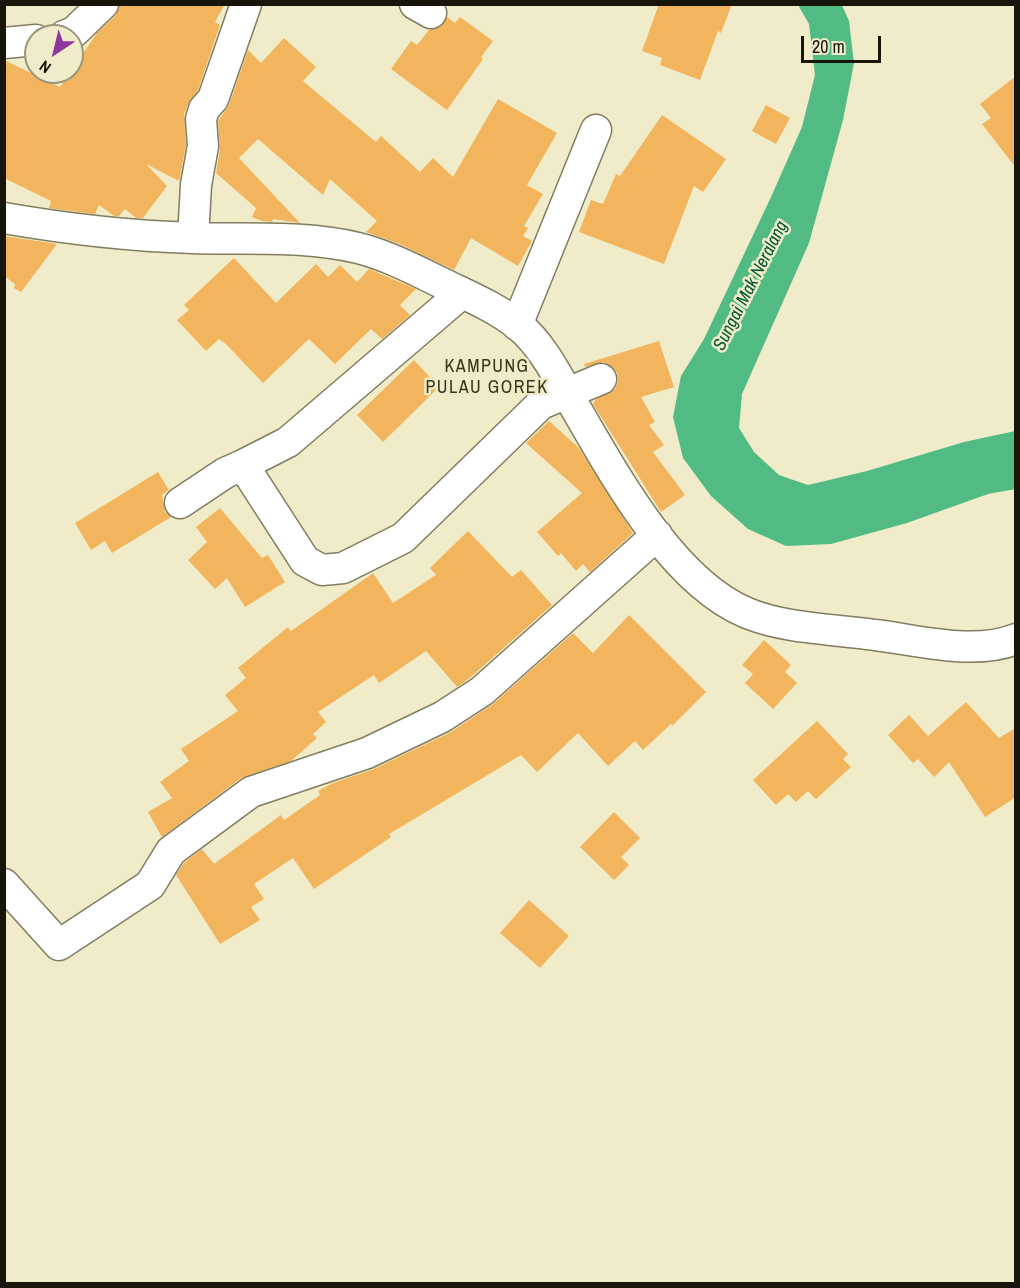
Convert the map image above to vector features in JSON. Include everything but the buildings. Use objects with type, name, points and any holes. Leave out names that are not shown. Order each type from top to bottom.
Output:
[{"type":"street","points":[[82,24],[103,4]]},
{"type":"street","points":[[193,238],[196,185],[203,146],[201,119],[204,109],[213,99],[246,4]]},
{"type":"street","points":[[4,43],[24,41]]},
{"type":"street","points":[[517,324],[596,130]]},
{"type":"street","points":[[4,218],[75,231],[193,238],[296,240],[360,249],[397,262],[462,293],[517,324],[543,354],[614,475],[657,535],[693,576],[747,613],[778,621],[950,645],[983,647],[1016,639]]},
{"type":"street","points":[[180,503],[225,473],[288,442],[462,293]]},
{"type":"street","points":[[243,465],[304,561],[322,570],[343,568],[403,538],[541,404],[601,379]]},
{"type":"street","points":[[4,884],[59,945],[150,885],[171,852],[251,792],[367,753],[460,705],[482,691],[657,535]]},
{"type":"water","name":"Sungai Mak Neralang","points":[[798,5],[842,5],[849,21],[854,63],[843,120],[809,243],[742,394],[739,428],[754,452],[779,475],[808,485],[867,471],[964,442],[1015,431],[1016,489],[988,494],[907,523],[831,544],[786,546],[748,529],[711,496],[683,458],[673,417],[681,376],[704,339],[802,127],[815,75],[809,24]]},
{"type":"district","name":"KAMPUNG PULAU GOREK","points":[[487,377]]}]
